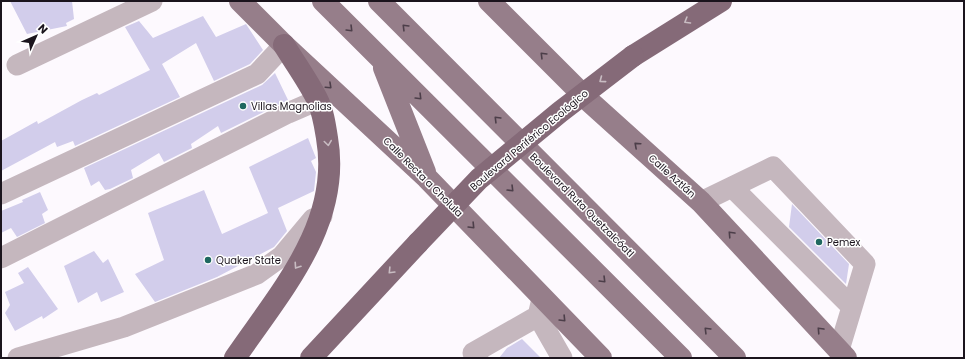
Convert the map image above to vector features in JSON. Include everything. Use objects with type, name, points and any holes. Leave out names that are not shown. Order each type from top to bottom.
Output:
[{"type":"highway","name":"Boulevard Periférico Ecológico","points":[[311,358],[479,179],[560,112],[633,56],[721,1]]},
{"type":"highway","points":[[235,358],[303,258],[322,216],[327,194],[328,147],[318,100],[284,45]]},
{"type":"main road","name":"Calle Recta a Cholula","points":[[240,1],[284,45],[427,178],[540,307],[601,358]]},
{"type":"main road","points":[[255,1],[284,45]]},
{"type":"main road","points":[[323,1],[681,358]]},
{"type":"main road","name":"Boulevard Ruta Quetzalcóatl","points":[[379,1],[735,358]]},
{"type":"main road","name":"Calle Aztlán","points":[[489,1],[590,102],[701,202],[843,354]]},
{"type":"main road","points":[[381,60],[427,178]]},
{"type":"street","points":[[17,65],[152,1]]},
{"type":"street","points":[[1,194],[257,74],[284,45]]},
{"type":"street","points":[[1,258],[288,113],[318,100]]},
{"type":"street","points":[[701,202],[773,167],[865,264],[852,307],[843,354]]},
{"type":"street","points":[[732,187],[852,307]]},
{"type":"street","points":[[18,358],[124,327],[257,274],[282,256],[313,219],[322,216]]},
{"type":"street","points":[[478,358],[473,353],[540,307],[562,358]]},
{"type":"building","points":[[10,1],[72,1],[74,19],[66,23],[67,26],[27,34]]},
{"type":"building","points":[[203,16],[216,37],[246,24],[263,50],[250,64],[214,81],[196,43],[162,64],[180,97],[75,146],[73,141],[57,147],[55,142],[1,171],[1,141],[37,121],[38,124],[82,100],[97,93],[99,95],[150,70],[125,27],[139,21],[153,38]]},
{"type":"building","points":[[275,73],[288,100],[221,133],[218,126],[191,144],[192,148],[164,162],[159,153],[131,170],[133,178],[110,189],[105,190],[99,181],[91,186],[84,168],[262,85]]},
{"type":"building","points":[[308,138],[316,158],[311,161],[316,172],[314,191],[278,208],[287,231],[274,247],[217,277],[155,302],[135,274],[164,260],[148,213],[204,190],[222,234],[268,213],[249,167]]},
{"type":"building","points":[[40,192],[48,210],[42,214],[45,223],[17,237],[11,228],[1,233],[1,211],[23,202],[22,200]]},
{"type":"building","name":"Pemex","points":[[792,204],[849,264],[846,284],[789,227]]},
{"type":"building","points":[[94,251],[103,263],[108,259],[124,292],[101,302],[97,292],[78,303],[64,266]]},
{"type":"building","points":[[28,267],[58,309],[43,319],[42,316],[15,331],[5,313],[10,305],[5,292],[24,283],[18,273]]},
{"type":"building","points":[[522,339],[541,358],[499,358],[507,348]]},
{"type":"place","name":"Villas Magnolias","points":[[243,106]]},
{"type":"place","name":"Pemex","points":[[819,242]]},
{"type":"place","name":"Quaker State","points":[[208,260]]}]
